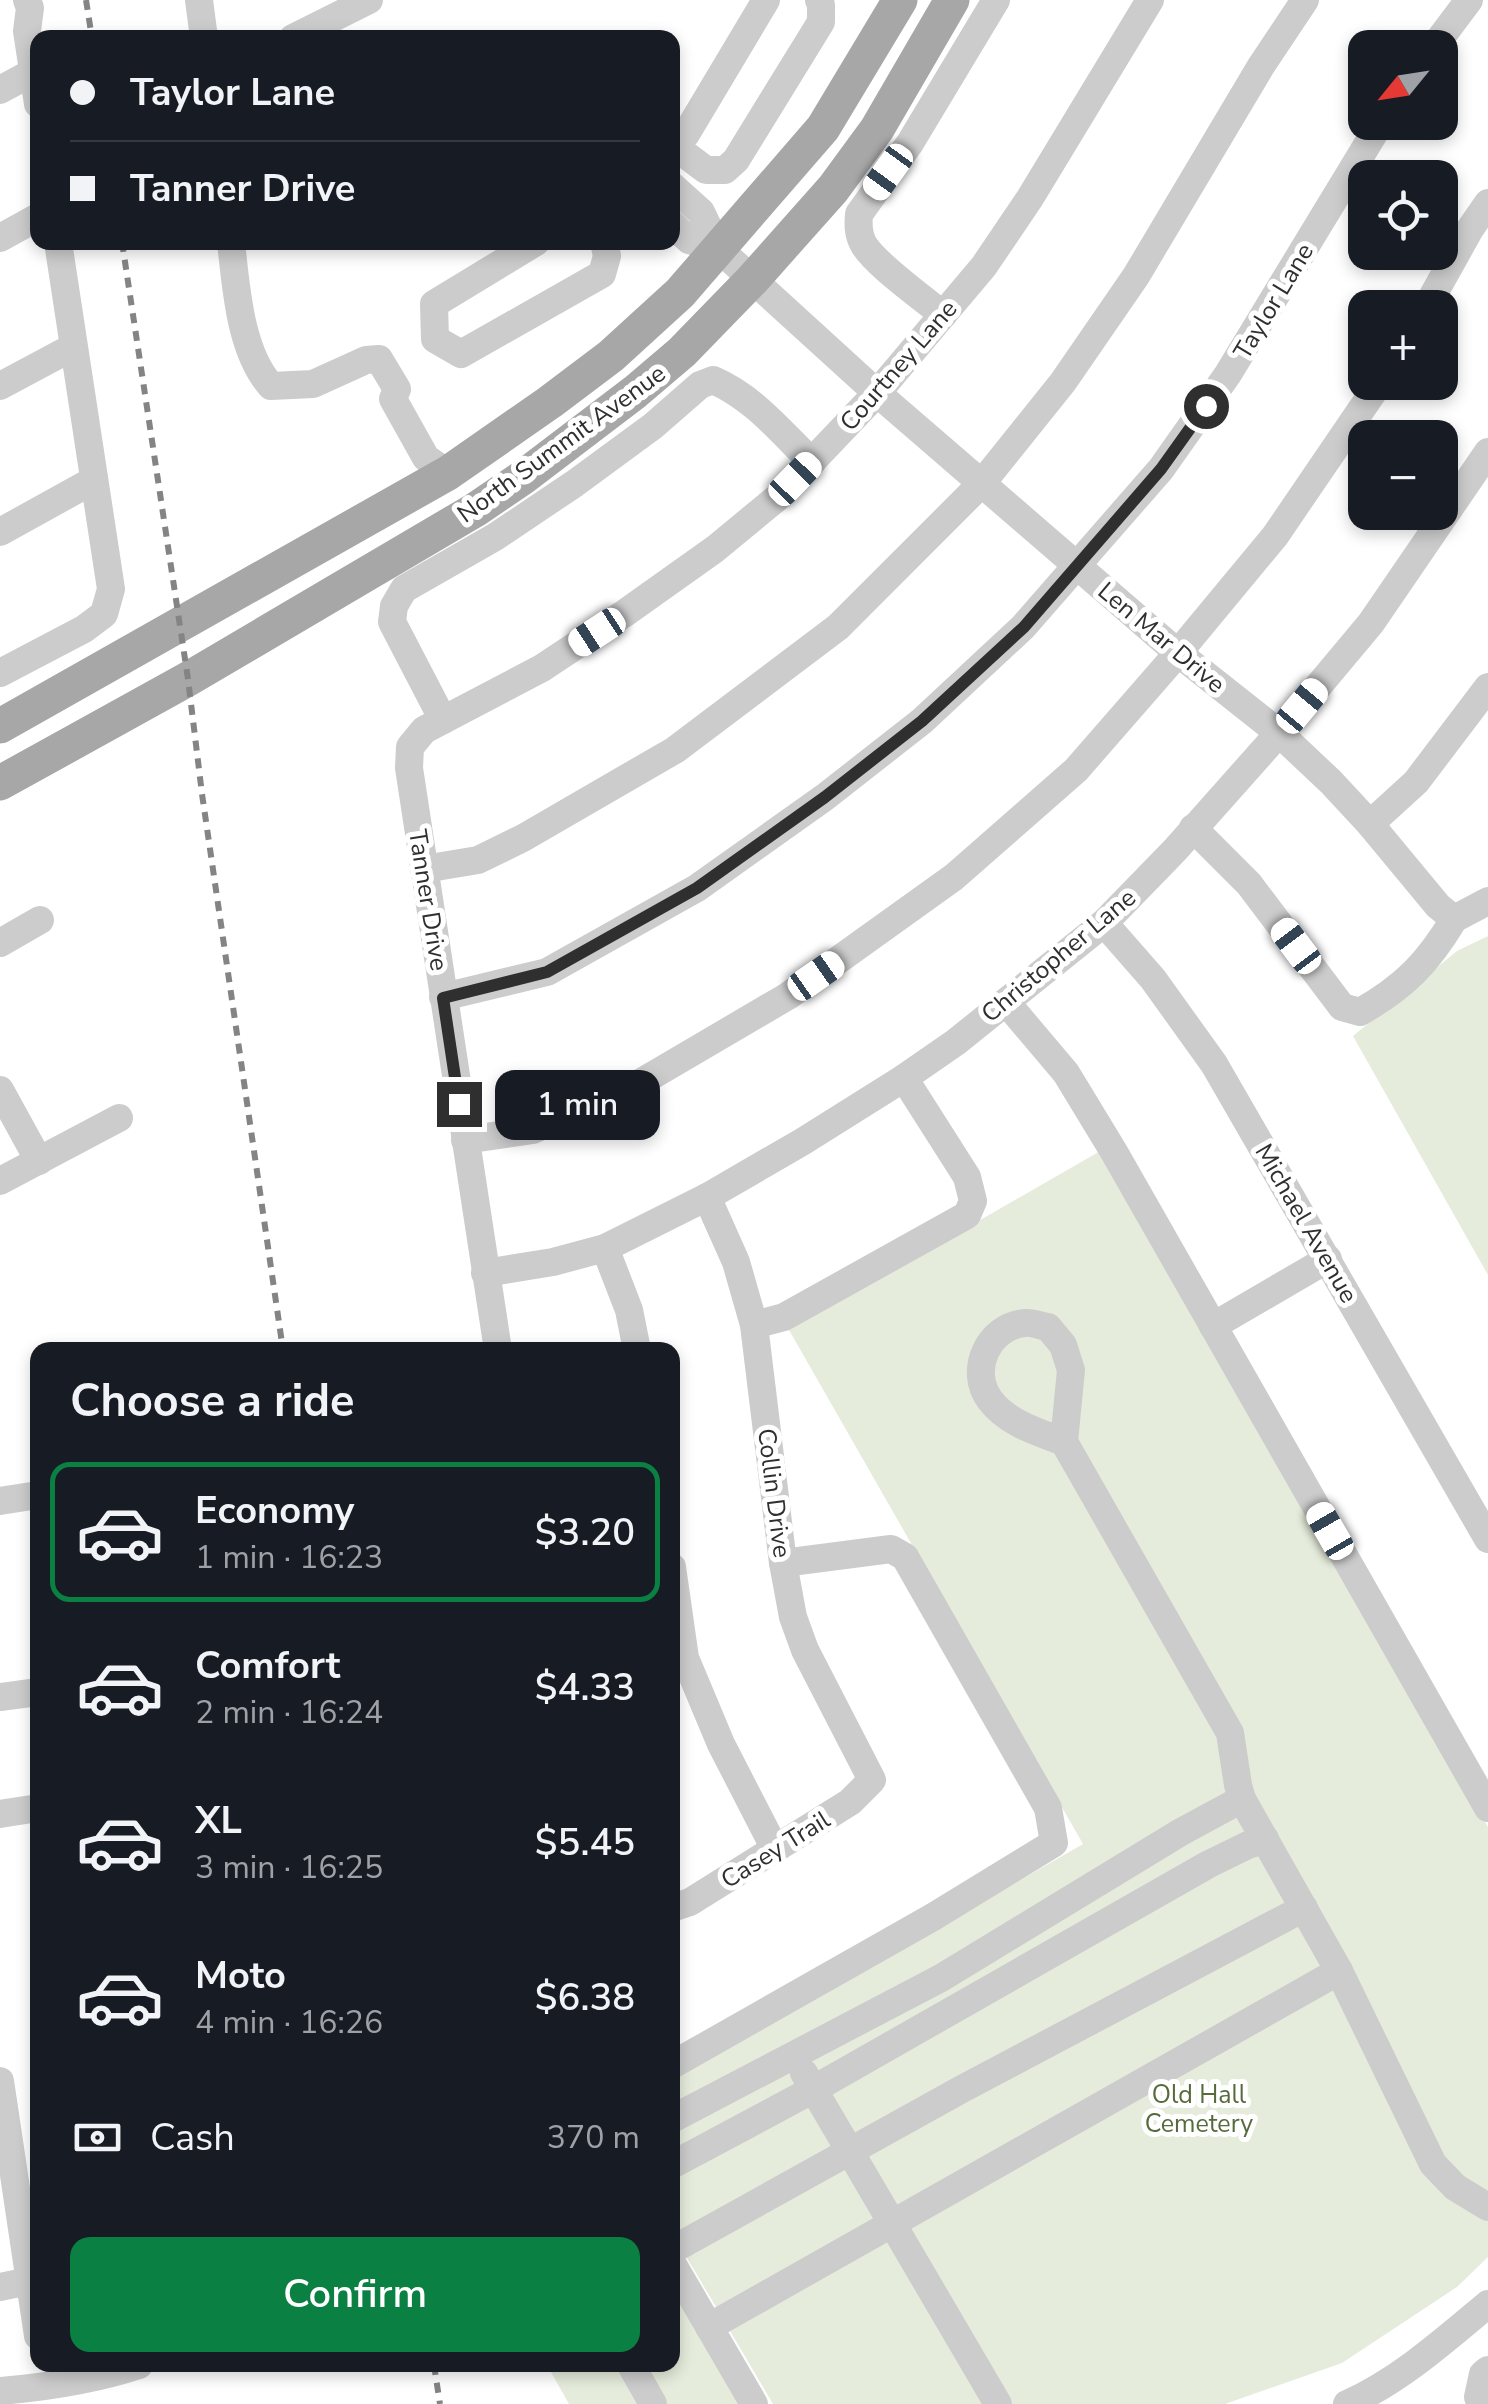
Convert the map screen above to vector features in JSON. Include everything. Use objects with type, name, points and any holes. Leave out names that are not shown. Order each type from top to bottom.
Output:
[{"type":"main road","name":"North Summit Avenue","points":[[0,726],[448,473],[611,356],[680,293],[823,128],[900,0]]},
{"type":"main road","name":"North Summit Avenue","points":[[0,783],[475,510],[636,392],[682,352],[753,279],[833,189],[877,129],[952,0]]},
{"type":"main road","points":[[448,473],[475,510]]},
{"type":"street","points":[[27,0],[30,59]]},
{"type":"street","points":[[200,0],[203,30]]},
{"type":"street","points":[[309,30],[369,0]]},
{"type":"street","points":[[680,140],[766,0]]},
{"type":"street","points":[[680,152],[706,170],[725,170],[736,160],[821,22],[819,0]]},
{"type":"street","points":[[943,315],[862,242],[859,214],[910,143],[996,0]]},
{"type":"street","name":"Courtney Lane","points":[[410,746],[424,730],[542,668],[625,614],[715,549],[778,497],[877,393],[984,266],[1030,198],[1150,0]]},
{"type":"street","points":[[424,869],[478,860],[676,750],[838,628],[982,483],[1063,382],[1136,276],[1304,0]]},
{"type":"street","points":[[1446,30],[1469,0]]},
{"type":"street","points":[[0,47],[26,32]]},
{"type":"street","points":[[0,90],[30,73]]},
{"type":"street","name":"Taylor Lane","points":[[443,998],[547,972],[697,888],[825,797],[922,721],[1024,627],[1161,469],[1228,374],[1370,140]]},
{"type":"street","points":[[680,193],[700,212],[720,249]]},
{"type":"street","points":[[1436,290],[1488,202]]},
{"type":"street","points":[[0,238],[30,221]]},
{"type":"street","points":[[680,232],[689,240],[720,249]]},
{"type":"street","name":"Len Mar Drive","points":[[720,249],[877,393],[1178,653],[1279,733],[1331,782],[1454,920]]},
{"type":"street","points":[[0,673],[104,614],[112,589],[59,250]]},
{"type":"street","points":[[231,250],[239,307],[258,371],[272,386],[313,384],[366,360],[379,360],[397,389],[408,390],[441,446],[448,473]]},
{"type":"street","points":[[523,250],[434,304],[434,339],[461,354],[602,274],[606,250]]},
{"type":"street","points":[[0,386],[74,347]]},
{"type":"street","points":[[443,720],[392,622],[394,606],[404,589],[495,537],[574,484],[654,426],[700,385],[714,380],[748,400],[812,462]]},
{"type":"street","points":[[465,1140],[533,1130],[638,1084],[788,996],[954,878],[1076,770],[1178,653],[1275,536],[1368,400]]},
{"type":"street","name":"Christopher Lane","points":[[485,1273],[553,1262],[605,1248],[707,1197],[904,1078],[956,1042],[1104,923],[1175,850],[1371,623],[1488,452]]},
{"type":"street","points":[[0,532],[94,480]]},
{"type":"street","points":[[1370,824],[1416,782],[1488,687]]},
{"type":"street","name":"Tanner Drive","points":[[410,746],[409,768],[497,1342]]},
{"type":"street","points":[[1193,828],[1248,884],[1342,1007],[1360,1012],[1401,985],[1435,952],[1454,920],[1488,901]]},
{"type":"street","points":[[0,943],[40,920]]},
{"type":"street","name":"Michael Avenue","points":[[1104,923],[1154,978],[1214,1064],[1488,1539]]},
{"type":"street","points":[[1006,1002],[1066,1074],[1488,1808]]},
{"type":"street","points":[[754,1325],[784,1317],[968,1215],[973,1202],[967,1177],[904,1078]]},
{"type":"street","points":[[0,1090],[38,1161]]},
{"type":"street","points":[[0,1181],[119,1118]]},
{"type":"street","name":"Collin Drive","points":[[707,1197],[736,1262],[754,1325],[793,1617],[805,1650],[872,1780]]},
{"type":"street","points":[[605,1248],[629,1310],[635,1342]]},
{"type":"street","points":[[1213,1326],[1328,1259]]},
{"type":"street","points":[[1064,1442],[1230,1733],[1242,1799],[1339,1971],[1433,2164],[1455,2187],[1488,2207]]},
{"type":"street","points":[[0,1500],[30,1496]]},
{"type":"street","points":[[680,2060],[933,1917],[1054,1843],[1048,1808],[905,1556],[891,1549],[783,1562]]},
{"type":"street","points":[[680,1623],[685,1658],[721,1744],[775,1849]]},
{"type":"street","points":[[0,1697],[30,1693]]},
{"type":"street","name":"Casey Trail","points":[[680,1905],[850,1802],[872,1780]]},
{"type":"street","points":[[680,2116],[941,1978],[1242,1799]]},
{"type":"street","points":[[0,1814],[30,1809]]},
{"type":"street","points":[[680,2161],[1069,1946],[1209,1864],[1265,1839]]},
{"type":"street","points":[[680,2246],[962,2089],[1304,1908]]},
{"type":"street","points":[[709,2327],[1339,1971]]},
{"type":"street","points":[[794,2056],[998,2404]]},
{"type":"street","points":[[0,2081],[30,2257]]},
{"type":"street","points":[[680,2277],[754,2404]]},
{"type":"street","points":[[0,2287],[30,2282]]},
{"type":"street","points":[[1360,2402],[1488,2304]]},
{"type":"street","points":[[1481,2404],[1478,2397],[1483,2374],[1488,2370]]},
{"type":"street","points":[[0,2391],[44,2376],[106,2372]]},
{"type":"street","points":[[635,2372],[653,2404]]},
{"type":"green space","points":[[1488,936],[1488,1275],[1353,1036],[1457,951]]},
{"type":"green space","name":"Old Hall Cemetery","points":[[1102,1150],[1488,1827],[1488,2257],[1457,2287],[1342,2363],[1225,2404],[773,2404],[680,2246],[680,2075],[1083,1844],[789,1330]]},
{"type":"green space","points":[[680,2296],[741,2404],[569,2404],[551,2372],[680,2372]]},
{"type":"railway","points":[[86,0],[91,30]]},
{"type":"railway","points":[[123,250],[282,1342]]},
{"type":"railway","points":[[435,2372],[440,2404]]},
{"type":"route","points":[[459,1104],[443,998],[547,972],[697,888],[825,797],[922,721],[1024,627],[1161,469],[1206,406]]}]
